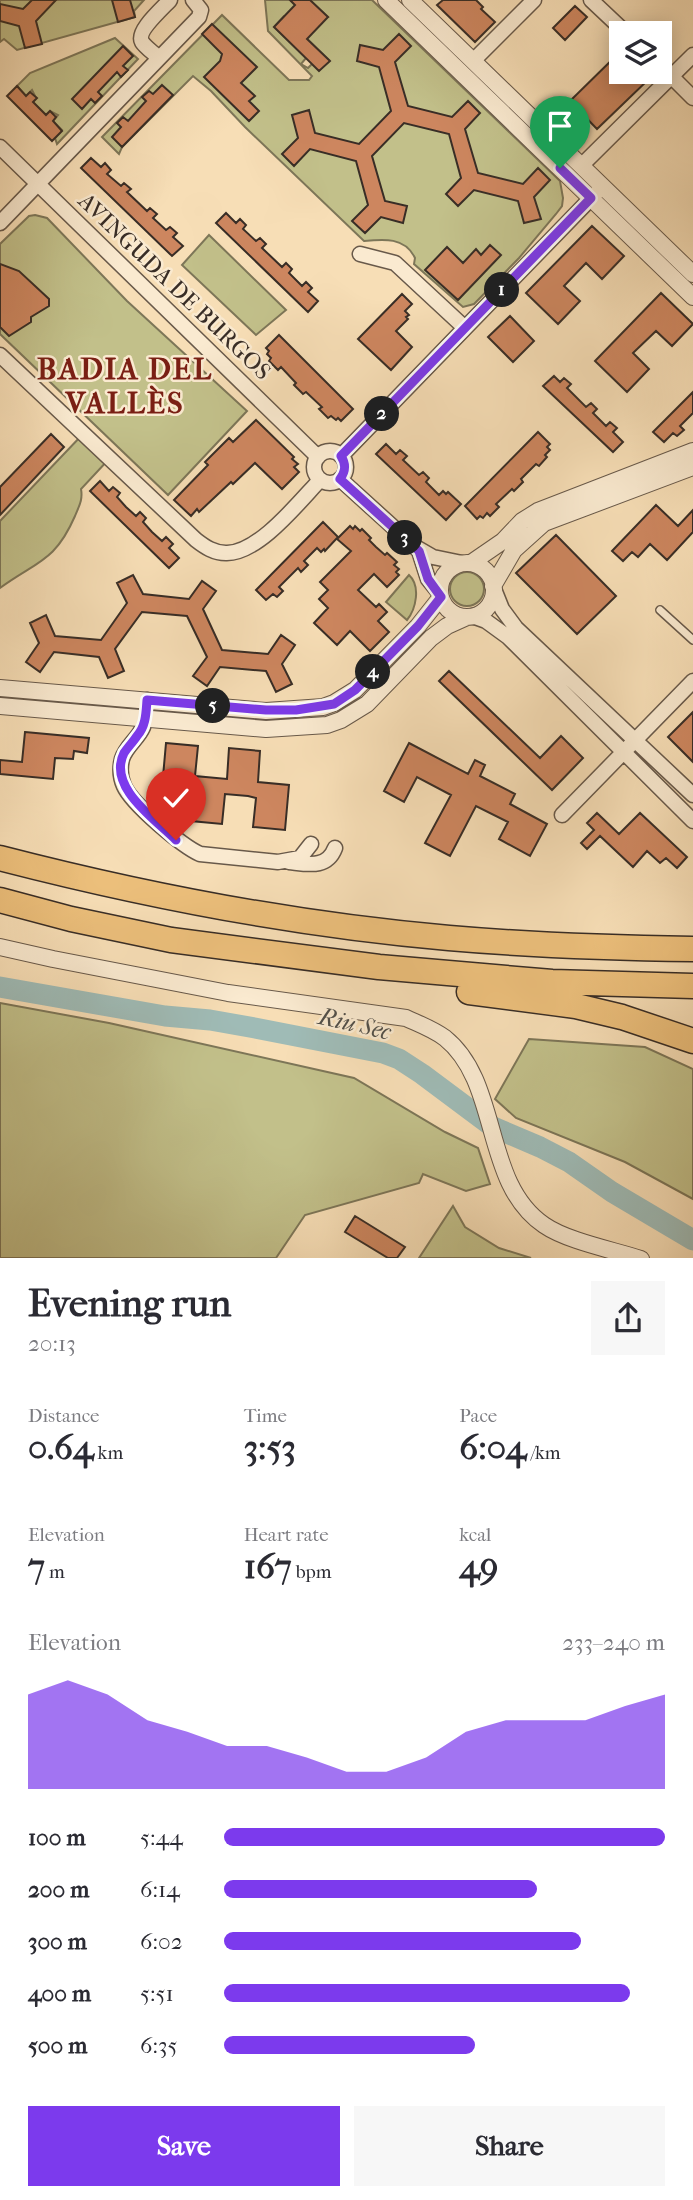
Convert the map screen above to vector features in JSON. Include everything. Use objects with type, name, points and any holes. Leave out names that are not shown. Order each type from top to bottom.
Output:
[{"type":"highway","points":[[0,858],[169,897],[365,929],[506,942],[693,949]]},
{"type":"highway","points":[[0,900],[71,919],[172,940],[379,967],[490,978],[693,986]]},
{"type":"highway","points":[[172,940],[253,967],[576,1006],[622,1017],[693,1041]]},
{"type":"street","points":[[159,58],[141,40],[141,35],[170,0]]},
{"type":"street","points":[[0,223],[199,17],[201,10],[193,0]]},
{"type":"street","points":[[386,0],[597,193],[693,274]]},
{"type":"street","points":[[410,0],[581,166],[597,193],[693,297]]},
{"type":"street","points":[[474,60],[534,0]]},
{"type":"street","points":[[591,0],[613,21]]},
{"type":"street","points":[[693,55],[672,76],[693,98]]},
{"type":"street","points":[[581,166],[664,84]]},
{"type":"street","name":"AVINGUDA DE BURGOS","points":[[0,147],[318,457]]},
{"type":"street","points":[[341,456],[597,193]]},
{"type":"street","points":[[360,254],[395,263],[466,328]]},
{"type":"street","points":[[0,355],[196,540],[209,549],[222,554],[244,550],[266,535],[320,480]]},
{"type":"street","points":[[0,688],[266,710],[296,710],[334,704],[355,690],[418,626],[440,595],[441,581],[449,569],[466,563],[503,541],[522,521],[538,511],[693,451]]},
{"type":"street","points":[[332,452],[341,456],[345,470],[340,479],[330,483],[320,480],[314,466],[318,457],[332,452]]},
{"type":"street","points":[[0,706],[266,729],[307,727],[341,720],[367,704],[431,638],[447,626],[486,608],[492,600],[493,588],[514,550],[544,523],[693,467]]},
{"type":"street","points":[[340,479],[419,551],[428,579],[451,611],[486,621],[508,637],[693,821]]},
{"type":"street","points":[[414,546],[433,557],[466,563],[486,571],[502,609],[516,628],[693,795]]},
{"type":"street","points":[[562,815],[693,681]]},
{"type":"street","points":[[147,700],[143,728],[122,758],[120,775],[132,797],[176,840],[200,854],[278,862],[324,863],[330,859],[335,848]]},
{"type":"street","points":[[278,862],[300,858],[311,844]]},
{"type":"street","points":[[0,947],[53,960],[228,993],[406,1018],[446,1039],[467,1064],[508,1181],[519,1201],[543,1225],[563,1235],[641,1258]]},
{"type":"lane","points":[[660,610],[693,640]]},
{"type":"shaded area","points":[[0,0],[144,0],[134,11],[135,17],[17,50],[4,39],[0,42]]},
{"type":"shaded area","points":[[265,0],[290,0],[305,15],[284,16],[274,27],[306,58],[301,64],[308,68],[312,64],[319,71],[329,60],[297,29],[328,17],[310,0],[372,0],[560,181],[562,206],[519,258],[474,304],[463,307],[414,264],[415,258],[406,246],[386,240],[364,241],[193,76],[122,147],[119,154],[102,137],[222,15],[289,80],[309,80],[312,76],[268,31]]},
{"type":"shaded area","points":[[115,38],[138,59],[57,144],[55,138],[62,130],[53,121],[58,115],[50,111],[46,115],[33,102],[36,98],[32,90],[26,96],[17,86],[30,73]]},
{"type":"shaded area","points":[[29,216],[47,218],[127,301],[247,411],[168,495],[0,334],[0,244]]},
{"type":"shaded area","points":[[209,235],[286,310],[256,335],[182,265]]},
{"type":"shaded area","points":[[83,434],[109,459],[81,489],[79,506],[60,543],[44,559],[0,588],[0,521]]},
{"type":"shaded area","points":[[467,572],[479,577],[484,589],[479,601],[467,606],[455,601],[450,589],[455,577]]},
{"type":"shaded area","points":[[409,575],[415,585],[416,597],[407,620],[386,602]]},
{"type":"shaded area","points":[[0,1003],[109,1023],[354,1078],[445,1132],[478,1148],[490,1184],[466,1191],[423,1174],[419,1183],[305,1215],[276,1258],[0,1258]]},
{"type":"shaded area","points":[[529,1039],[645,1047],[693,1069],[693,1199],[625,1162],[516,1118],[495,1099]]},
{"type":"shaded area","points":[[453,1206],[465,1227],[499,1248],[531,1258],[419,1258]]},
{"type":"building","points":[[32,0],[56,0],[36,21],[42,44],[25,48],[19,26],[0,21],[0,4],[23,9]]},
{"type":"building","points":[[112,0],[130,0],[135,17],[118,22]]},
{"type":"building","points":[[290,0],[310,0],[328,17],[307,39],[330,61],[319,71],[274,27],[295,5]]},
{"type":"building","points":[[443,0],[476,0],[495,22],[475,42],[437,5]]},
{"type":"building","points":[[575,6],[587,17],[565,40],[553,28]]},
{"type":"building","points":[[212,24],[257,67],[241,83],[255,96],[249,101],[259,111],[249,121],[204,77],[220,61],[222,54],[202,34]]},
{"type":"building","points":[[399,34],[411,46],[395,62],[408,106],[452,117],[468,101],[480,113],[465,129],[478,173],[523,184],[538,168],[550,180],[534,197],[541,219],[524,223],[518,201],[474,190],[458,206],[446,194],[461,178],[449,134],[404,123],[372,156],[385,201],[407,206],[403,223],[381,217],[365,233],[352,221],[368,205],[356,161],[310,149],[294,166],[282,154],[298,138],[292,115],[309,110],[315,133],[359,144],[391,111],[379,67],[357,61],[360,45],[383,50]]},
{"type":"building","points":[[123,46],[133,56],[123,66],[128,70],[121,77],[117,72],[98,92],[102,96],[95,103],[91,99],[82,109],[72,99]]},
{"type":"building","points":[[609,63],[609,84],[644,84],[597,129],[570,101]]},
{"type":"building","points":[[162,85],[173,95],[122,147],[112,137],[121,127],[117,123],[123,117],[128,121],[146,101],[142,97],[149,91],[153,94]]},
{"type":"building","points":[[17,86],[26,96],[30,92],[37,98],[33,102],[46,115],[50,111],[56,117],[53,121],[62,131],[52,141],[7,96]]},
{"type":"building","points":[[91,158],[101,167],[105,163],[111,170],[107,174],[121,186],[124,183],[131,189],[127,192],[147,211],[150,208],[157,214],[153,218],[166,230],[170,227],[177,233],[173,237],[183,246],[172,256],[81,168]]},
{"type":"building","points":[[226,213],[236,223],[240,219],[246,225],[243,229],[256,241],[260,238],[266,244],[262,248],[282,267],[286,263],[292,269],[289,273],[302,286],[306,282],[312,288],[308,292],[318,301],[308,312],[216,223]]},
{"type":"building","points":[[592,226],[624,256],[602,279],[586,263],[564,286],[580,301],[558,324],[526,293]]},
{"type":"building","points":[[490,245],[501,255],[458,300],[425,270],[447,247],[463,263],[476,249],[481,255]]},
{"type":"building","points":[[0,264],[19,271],[49,299],[49,306],[9,336],[0,327]]},
{"type":"building","points":[[661,293],[693,324],[672,346],[656,331],[633,353],[649,369],[627,392],[595,361]]},
{"type":"building","points":[[402,294],[412,304],[405,311],[409,315],[406,317],[408,319],[396,331],[412,347],[391,370],[358,339]]},
{"type":"building","points":[[510,316],[534,341],[513,362],[488,337]]},
{"type":"building","points":[[279,335],[353,409],[341,421],[331,416],[328,418],[319,409],[322,407],[306,392],[303,394],[281,367],[278,370],[269,361],[271,358],[266,348]]},
{"type":"building","points":[[554,376],[560,382],[564,378],[571,384],[567,388],[586,407],[591,403],[597,409],[593,413],[606,426],[610,422],[617,428],[613,432],[623,442],[613,452],[543,386]]},
{"type":"building","points":[[693,392],[693,413],[680,426],[684,430],[677,436],[673,433],[664,442],[653,432]]},
{"type":"building","points":[[256,420],[294,457],[292,459],[298,464],[294,467],[299,472],[282,489],[255,463],[233,484],[231,482],[199,512],[197,509],[191,516],[174,500],[208,465],[205,462],[229,438],[233,442]]},
{"type":"building","points":[[538,432],[550,444],[547,447],[550,450],[545,455],[547,457],[521,479],[523,482],[514,491],[512,489],[496,504],[499,507],[490,516],[487,513],[483,518],[480,516],[477,519],[465,506]]},
{"type":"building","points":[[51,434],[64,447],[0,515],[0,487]]},
{"type":"building","points":[[386,444],[396,454],[400,450],[407,456],[403,460],[419,475],[423,472],[429,478],[426,482],[439,495],[443,491],[446,494],[448,492],[461,504],[446,520],[376,454]]},
{"type":"building","points":[[100,481],[109,491],[113,487],[120,493],[117,497],[136,516],[140,512],[146,518],[143,522],[162,541],[166,537],[173,544],[169,548],[179,558],[169,568],[90,491]]},
{"type":"building","points":[[656,505],[678,526],[693,510],[693,532],[667,560],[650,544],[638,557],[632,552],[623,561],[612,551]]},
{"type":"building","points":[[323,522],[338,537],[325,551],[324,549],[321,552],[317,548],[304,561],[308,565],[301,572],[298,568],[279,587],[283,591],[277,597],[273,594],[266,600],[256,590]]},
{"type":"building","points":[[350,526],[353,529],[355,526],[360,531],[362,529],[376,547],[397,562],[394,565],[399,569],[396,572],[399,575],[387,587],[374,574],[358,590],[376,607],[379,604],[387,612],[378,621],[389,632],[370,651],[350,631],[337,645],[314,623],[328,608],[319,599],[328,590],[320,582],[351,551],[337,539]]},
{"type":"building","points":[[556,535],[616,596],[577,634],[516,573]]},
{"type":"building","points":[[133,575],[143,594],[189,599],[202,581],[216,591],[203,609],[222,650],[268,654],[281,635],[295,645],[282,664],[292,684],[276,692],[266,671],[220,667],[207,686],[193,676],[207,657],[187,616],[142,612],[115,649],[124,671],[108,678],[99,657],[54,652],[40,672],[26,662],[39,643],[30,623],[46,615],[55,636],[101,640],[127,603],[117,583]]},
{"type":"building","points":[[449,671],[540,758],[561,736],[583,758],[552,790],[439,681]]},
{"type":"building","points":[[693,712],[693,762],[668,737]]},
{"type":"building","points":[[25,732],[89,738],[87,753],[74,751],[73,759],[55,758],[53,779],[0,774],[0,760],[22,762]]},
{"type":"building","points":[[166,743],[198,746],[195,776],[227,779],[229,748],[260,751],[258,782],[289,785],[285,830],[253,827],[256,798],[248,796],[225,794],[222,824],[191,821],[194,791],[162,788]]},
{"type":"building","points":[[409,743],[468,774],[475,760],[485,765],[480,776],[515,794],[510,804],[547,824],[530,856],[499,839],[508,822],[476,806],[450,856],[425,843],[451,795],[417,777],[404,802],[384,791]]},
{"type":"building","points":[[597,813],[619,834],[640,813],[687,857],[677,868],[666,858],[660,863],[647,851],[633,867],[600,836],[587,849],[581,843],[594,830],[587,823]]},
{"type":"building","points":[[355,1216],[405,1247],[397,1258],[388,1258],[345,1232]]},
{"type":"waterway","name":"Riu Sec","points":[[0,987],[165,1016],[210,1020],[383,1053],[399,1059],[422,1074],[493,1127],[569,1162],[612,1192],[693,1240]]},
{"type":"district","name":"BADIA DEL VALLÈS","points":[[125,386]]},
{"type":"route","points":[[176,840],[132,797],[120,775],[125,751],[143,728],[147,700],[266,710],[296,710],[334,704],[355,690],[418,626],[441,597],[428,579],[419,551],[340,479],[345,470],[341,456],[591,198],[560,168]]}]
